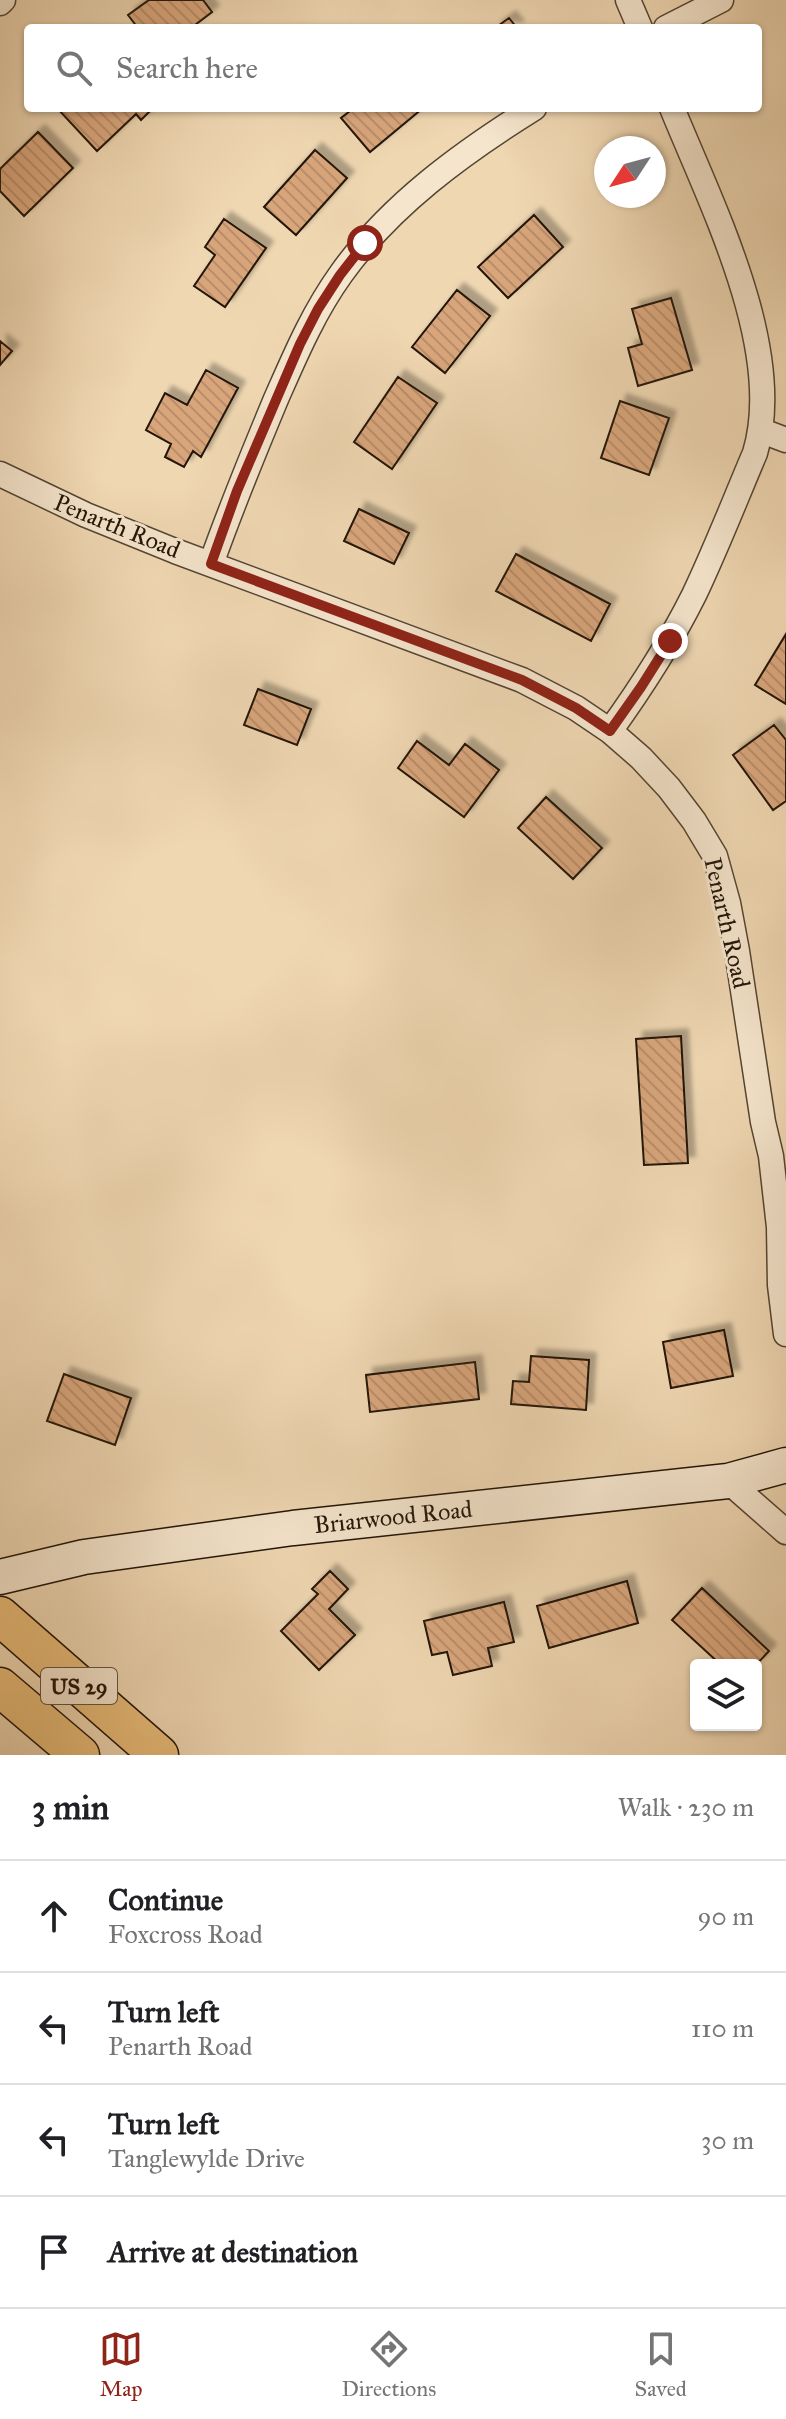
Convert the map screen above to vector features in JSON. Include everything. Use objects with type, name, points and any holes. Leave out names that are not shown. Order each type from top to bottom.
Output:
[{"type":"main road","name":"US 29","points":[[0,1616],[159,1755]]},
{"type":"main road","name":"US 29","points":[[0,1687],[80,1755]]},
{"type":"street","points":[[628,0],[638,24]]},
{"type":"street","points":[[674,24],[721,0]]},
{"type":"street","points":[[211,564],[237,491],[300,344],[340,275],[393,214],[475,147],[528,112]]},
{"type":"street","points":[[610,731],[649,676],[695,593],[762,431],[763,407],[756,335],[744,286],[674,112]]},
{"type":"street","points":[[762,431],[786,440]]},
{"type":"street","name":"Penarth Road","points":[[0,474],[86,515],[522,680],[576,708],[610,731],[669,788],[715,856],[735,939],[774,1180],[786,1334]]},
{"type":"street","name":"Briarwood Road","points":[[0,1577],[84,1557],[293,1528],[728,1481],[785,1462]]},
{"type":"street","points":[[728,1481],[786,1532]]},
{"type":"building","points":[[149,0],[203,0],[212,12],[196,24],[135,24],[128,15]]},
{"type":"building","points":[[61,112],[149,112],[141,120],[136,114],[97,151]]},
{"type":"building","points":[[349,112],[418,112],[370,152],[341,118]]},
{"type":"building","points":[[38,132],[73,168],[24,216],[0,191],[0,169]]},
{"type":"building","points":[[315,150],[347,178],[296,235],[264,207]]},
{"type":"building","points":[[534,215],[563,247],[508,298],[478,267]]},
{"type":"building","points":[[224,219],[266,248],[225,307],[194,286],[215,255],[205,247]]},
{"type":"building","points":[[457,290],[490,316],[445,373],[412,347]]},
{"type":"building","points":[[671,298],[692,370],[638,386],[628,348],[642,344],[632,309]]},
{"type":"building","points":[[0,341],[12,351],[0,365]]},
{"type":"building","points":[[206,370],[238,388],[201,457],[193,451],[184,467],[165,457],[171,444],[146,430],[165,393],[187,405]]},
{"type":"building","points":[[398,377],[437,403],[392,469],[354,442]]},
{"type":"building","points":[[620,401],[669,418],[649,475],[601,458]]},
{"type":"building","points":[[359,509],[409,533],[394,564],[344,541]]},
{"type":"building","points":[[516,554],[610,604],[591,641],[496,591]]},
{"type":"building","points":[[786,634],[786,704],[755,685]]},
{"type":"building","points":[[258,689],[311,709],[297,745],[244,725]]},
{"type":"building","points":[[774,725],[786,740],[786,801],[773,810],[733,755]]},
{"type":"building","points":[[417,741],[449,765],[465,744],[499,770],[464,817],[398,768]]},
{"type":"building","points":[[546,797],[602,848],[573,879],[518,828]]},
{"type":"building","points":[[681,1036],[688,1163],[644,1165],[636,1039]]},
{"type":"building","points":[[724,1330],[733,1376],[671,1388],[663,1342]]},
{"type":"building","points":[[531,1356],[589,1360],[586,1410],[511,1404],[513,1381],[529,1382]]},
{"type":"building","points":[[475,1362],[479,1399],[370,1412],[366,1375]]},
{"type":"building","points":[[64,1374],[131,1398],[115,1445],[47,1421]]},
{"type":"building","points":[[330,1571],[348,1589],[329,1609],[355,1635],[319,1670],[281,1631],[318,1594],[312,1589]]},
{"type":"building","points":[[627,1581],[638,1623],[549,1648],[537,1606]]},
{"type":"building","points":[[702,1588],[769,1651],[762,1659],[714,1659],[672,1620]]},
{"type":"building","points":[[504,1602],[514,1642],[488,1648],[492,1666],[453,1675],[447,1652],[432,1655],[424,1621]]},
{"type":"route","points":[[365,243],[318,309],[300,344],[237,491],[211,564],[522,680],[576,708],[610,731],[670,641]]}]
